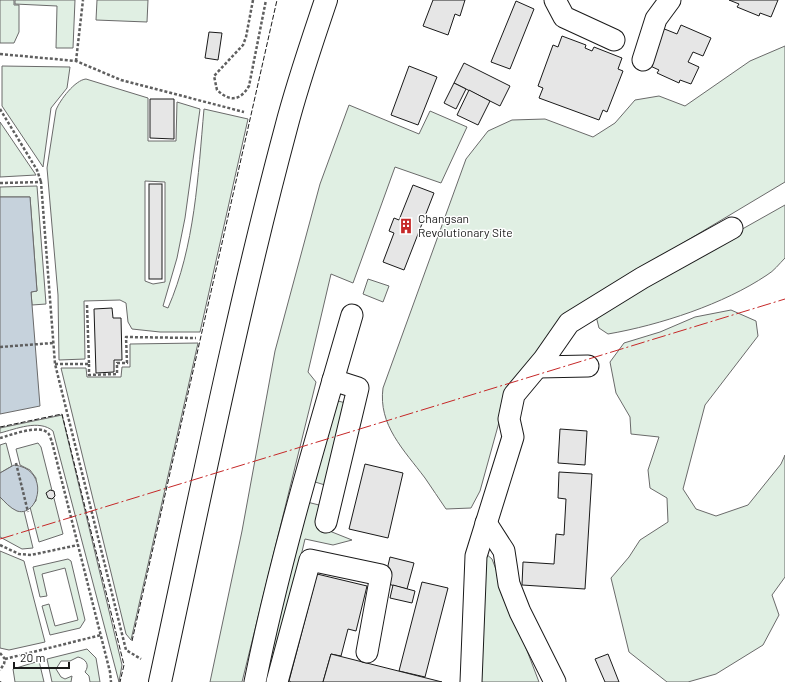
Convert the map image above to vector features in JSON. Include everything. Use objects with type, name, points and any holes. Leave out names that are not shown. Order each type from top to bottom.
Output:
[{"type":"main road","points":[[160,682],[201,490],[260,232],[286,127],[326,0]]},
{"type":"street","points":[[555,0],[564,17],[614,40]]},
{"type":"street","points":[[643,60],[656,19],[670,0]]},
{"type":"street","points":[[471,682],[476,556],[513,437],[509,419],[514,396],[538,367],[569,323],[642,278],[732,228]]},
{"type":"street","points":[[255,682],[262,648],[302,489],[352,315]]},
{"type":"street","points":[[538,367],[588,366]]},
{"type":"street","points":[[326,522],[358,388],[333,380]]},
{"type":"street","points":[[486,523],[504,551],[509,584],[520,612],[555,682]]},
{"type":"street","points":[[276,682],[310,560],[381,575],[367,652]]},
{"type":"path","points":[[76,61],[83,0]]},
{"type":"path","points":[[253,0],[246,37],[242,45],[214,76],[217,90],[226,97],[236,98],[243,96],[249,86],[266,0]]},
{"type":"path","points":[[0,54],[76,61],[121,80],[244,112]]},
{"type":"path","points":[[0,109],[37,170],[41,182],[55,364],[126,650],[141,658]]},
{"type":"path","points":[[0,183],[41,182]]},
{"type":"path","points":[[87,305],[89,375],[117,374],[117,363],[126,363],[126,337],[196,338]]},
{"type":"path","points":[[0,347],[53,343]]},
{"type":"path","points":[[55,364],[89,364]]},
{"type":"path","points":[[0,438],[34,430],[42,430],[48,434],[52,442],[101,635],[111,682]]},
{"type":"path","points":[[16,463],[28,512]]},
{"type":"path","points":[[0,545],[19,554],[31,555],[78,545]]},
{"type":"path","points":[[5,659],[101,635]]},
{"type":"path","points":[[0,653],[5,659]]},
{"type":"path","points":[[0,670],[5,659]]},
{"type":"green space","points":[[0,0],[14,0],[14,5],[19,5],[19,32],[14,43],[0,43]]},
{"type":"green space","points":[[15,0],[75,0],[73,48],[56,48],[57,6],[15,4]]},
{"type":"green space","points":[[97,0],[148,0],[147,22],[96,20]]},
{"type":"green space","points":[[785,46],[785,182],[611,286],[506,397],[480,491],[471,508],[446,509],[394,436],[384,414],[383,388],[466,159],[488,131],[512,120],[545,119],[593,137],[615,123],[635,100],[659,96],[685,106],[750,61]]},
{"type":"green space","points":[[2,66],[70,67],[67,88],[51,108],[43,167],[2,106]]},
{"type":"green space","points":[[86,79],[148,98],[148,141],[176,141],[177,102],[200,109],[185,218],[177,258],[163,306],[168,308],[177,284],[190,235],[197,185],[204,109],[248,119],[200,332],[160,332],[132,329],[128,322],[126,303],[120,300],[84,301],[85,359],[59,360],[58,295],[47,168],[56,110],[68,91],[82,80]],"holes":[[[145,181],[165,182],[165,282],[153,284],[145,281]]]},
{"type":"green space","points":[[349,105],[419,134],[430,111],[467,127],[441,183],[395,167],[353,283],[331,274],[308,372],[316,382],[242,682],[210,682],[242,531],[275,351],[320,184]]},
{"type":"green space","points":[[0,122],[36,175],[0,177]]},
{"type":"green space","points":[[37,186],[46,304],[32,305],[31,292],[37,291],[30,197],[0,197],[0,187]]},
{"type":"green space","points":[[785,205],[785,258],[770,273],[712,304],[670,319],[608,334],[599,328],[595,312]]},
{"type":"green space","points":[[368,279],[389,286],[383,302],[363,294]]},
{"type":"green space","points":[[731,310],[756,321],[758,336],[705,405],[683,489],[696,509],[716,516],[748,505],[781,464],[785,455],[785,577],[772,595],[779,615],[763,645],[716,674],[688,682],[667,682],[629,652],[611,578],[629,557],[640,540],[668,522],[667,498],[650,488],[648,470],[659,437],[631,434],[630,417],[616,393],[610,362],[624,343],[660,332],[695,317]]},
{"type":"green space","points":[[198,343],[131,640],[126,634],[61,368],[86,368],[87,377],[121,377],[122,367],[130,367],[130,344]]},
{"type":"green space","points":[[334,400],[350,404],[328,486],[312,481]]},
{"type":"green space","points":[[62,415],[122,665],[119,682],[53,431],[47,427],[34,425],[20,427],[0,433],[0,428]]},
{"type":"green space","points":[[6,443],[12,466],[0,473],[0,445]]},
{"type":"green space","points":[[38,443],[41,447],[63,534],[39,542],[30,507],[36,501],[36,478],[30,470],[20,465],[16,449]]},
{"type":"green space","points":[[0,497],[8,505],[20,511],[24,511],[33,548],[22,549],[0,537]]},
{"type":"green space","points":[[307,502],[323,506],[317,526],[352,540],[333,545],[305,539],[271,682],[262,682]]},
{"type":"green space","points":[[0,551],[24,561],[45,642],[9,650],[0,648]]},
{"type":"green space","points":[[485,553],[492,559],[539,682],[475,682]]},
{"type":"green space","points":[[68,559],[71,561],[85,620],[80,628],[50,635],[42,606],[49,604],[55,626],[78,620],[65,568],[42,574],[47,596],[40,597],[33,567]]},
{"type":"green space","points":[[87,649],[96,658],[100,682],[90,682],[89,676],[85,672],[87,665],[83,659],[78,657],[70,661],[61,661],[56,669],[61,677],[65,679],[72,676],[71,682],[52,682],[47,659]]},
{"type":"green space","points":[[39,661],[44,682],[15,682],[13,669]]},
{"type":"shaded area","points":[[0,197],[30,197],[37,291],[31,292],[40,406],[0,414]]},
{"type":"shaded area","points":[[14,465],[26,468],[33,475],[37,483],[38,492],[35,501],[31,507],[25,511],[14,510],[0,497],[0,473]]},
{"type":"building","points":[[433,0],[465,0],[460,16],[455,14],[448,35],[423,26]]},
{"type":"building","points":[[729,0],[778,0],[771,17],[760,13],[759,16],[737,7],[739,4]]},
{"type":"building","points":[[516,1],[534,9],[510,69],[491,62]]},
{"type":"building","points":[[681,25],[711,38],[703,56],[693,52],[688,62],[699,67],[691,84],[680,80],[679,83],[657,73],[659,70],[646,64],[662,28],[677,34]]},
{"type":"building","points":[[209,32],[222,33],[218,60],[205,58]]},
{"type":"building","points":[[562,36],[586,45],[585,48],[592,51],[594,47],[622,58],[618,69],[623,71],[607,112],[603,110],[599,120],[539,98],[543,88],[538,86],[553,45],[558,47]]},
{"type":"building","points":[[464,63],[510,86],[500,106],[454,83]]},
{"type":"building","points":[[409,66],[437,77],[418,125],[391,115]]},
{"type":"building","points":[[454,83],[466,89],[456,109],[444,103]]},
{"type":"building","points":[[469,90],[490,101],[478,125],[457,115]]},
{"type":"building","points":[[150,99],[174,99],[174,139],[150,138]]},
{"type":"building","points":[[149,184],[162,184],[162,279],[149,279]]},
{"type":"building","name":"Changsan Revolutionary Site","points":[[413,185],[434,193],[404,270],[383,262],[394,233],[389,231],[394,218],[399,220]]},
{"type":"building","points":[[112,308],[113,318],[121,318],[122,360],[114,360],[114,372],[96,373],[94,309]]},
{"type":"building","points":[[560,429],[587,431],[585,465],[558,463]]},
{"type":"building","points":[[365,464],[403,473],[388,538],[349,529]]},
{"type":"building","points":[[559,472],[592,474],[585,589],[522,585],[523,562],[554,564],[556,534],[564,535],[566,499],[558,498]]},
{"type":"building","points":[[50,490],[54,491],[55,496],[52,499],[48,498],[46,493]]},
{"type":"building","points":[[390,557],[414,563],[407,589],[384,583]]},
{"type":"building","points":[[317,574],[367,586],[356,631],[348,629],[341,656],[331,654],[323,682],[291,682],[289,681]]},
{"type":"building","points":[[422,582],[448,588],[425,677],[399,671]]},
{"type":"building","points":[[393,585],[415,591],[412,603],[390,598]]},
{"type":"building","points":[[331,654],[442,682],[323,682]]},
{"type":"building","points":[[608,654],[619,682],[605,682],[595,659]]},
{"type":"fence","points":[[132,641],[277,0]]},
{"type":"fence","points":[[0,427],[62,414],[124,665],[120,682]]},
{"type":"power","points":[[0,539],[785,299]]},
{"type":"place","name":"Changsan Revolutionary Site","points":[[406,226]]}]
